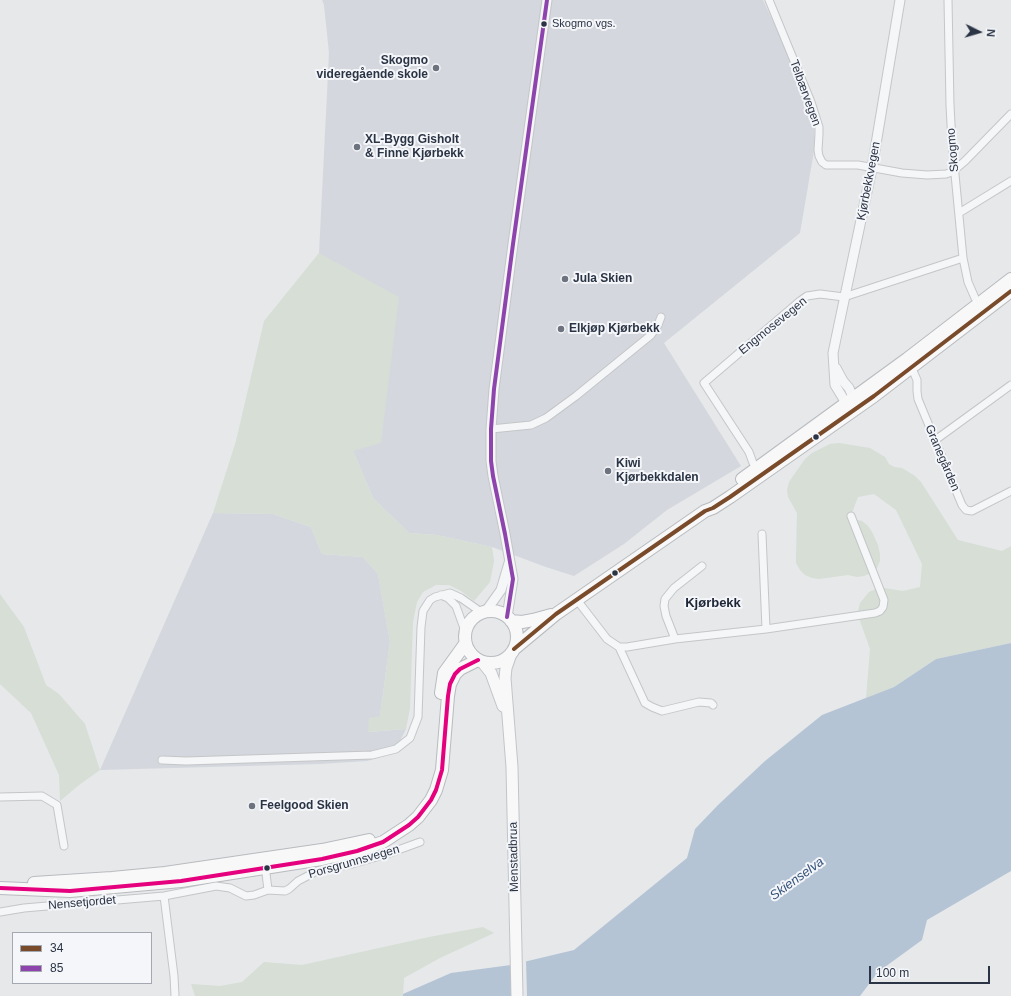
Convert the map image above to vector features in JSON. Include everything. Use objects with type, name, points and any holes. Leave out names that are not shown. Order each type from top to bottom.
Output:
[{"type":"highway","points":[[910,363],[1011,279]]},
{"type":"highway","points":[[556,614],[522,622],[509,619],[497,612],[484,612],[471,620],[465,631],[465,644],[472,656],[480,662],[495,663],[506,658],[556,614],[705,511],[754,470],[1011,292]]},
{"type":"highway","points":[[509,619],[516,632],[517,638],[512,652]]},
{"type":"highway","name":"Porsgrunnsvegen","points":[[0,885],[112,878],[322,859],[357,851],[383,842],[402,830],[418,817],[431,800],[436,790],[442,770],[445,747],[441,715],[441,695],[444,673],[465,644]]},
{"type":"highway","name":"Porsgrunnsvegen","points":[[444,734],[450,684],[455,674],[460,669],[480,662]]},
{"type":"highway","name":"Porsgrunnsvegen","points":[[0,888],[82,891],[181,881],[265,864]]},
{"type":"main road","name":"Menstadbrua","points":[[512,652],[506,668],[505,678],[507,718],[511,748],[514,827],[517,996]]},
{"type":"main road","name":"Menstadbrua","points":[[480,662],[491,673],[507,718]]},
{"type":"street","points":[[509,619],[513,579],[493,476],[491,461],[491,428],[494,389],[514,236],[547,0]]},
{"type":"street","name":"Telbærvegen","points":[[768,0],[811,102],[819,127],[820,134],[818,150],[822,162],[826,165],[858,165],[872,168]]},
{"type":"street","name":"Kjørbekkvegen","points":[[852,403],[849,388],[838,373],[833,361],[844,297],[872,168],[900,0]]},
{"type":"street","name":"Skogmo","points":[[948,0],[950,105],[954,170],[963,258],[968,282],[975,298]]},
{"type":"street","points":[[872,168],[902,173],[927,175],[946,174],[954,170],[965,161],[1011,114]]},
{"type":"street","points":[[959,213],[1011,181]]},
{"type":"street","name":"Engmosevegen","points":[[753,463],[749,452],[704,383],[807,296],[820,294],[844,297],[963,258]]},
{"type":"street","points":[[491,428],[531,425],[546,418],[576,396],[651,335],[658,325],[661,317]]},
{"type":"street","name":"Granegården","points":[[910,363],[918,380],[918,399],[934,441],[962,505],[966,510],[972,511],[1011,491]]},
{"type":"street","points":[[934,441],[1011,385]]},
{"type":"street","points":[[577,600],[607,639],[619,647],[627,648],[675,639],[766,629],[875,613],[880,611],[883,607],[884,600],[851,516]]},
{"type":"street","points":[[762,534],[766,629]]},
{"type":"street","points":[[162,760],[186,761],[372,755],[396,748],[410,738],[418,717],[421,627],[423,611],[430,600],[435,596],[450,593],[484,612],[501,590],[510,559]]},
{"type":"street","points":[[675,639],[666,616],[664,606],[665,599],[674,588],[702,566]]},
{"type":"street","points":[[441,595],[448,598],[456,606],[465,631]]},
{"type":"street","points":[[619,647],[645,703],[652,708],[662,711],[699,702],[711,703],[713,705]]},
{"type":"street","points":[[0,797],[42,796],[57,805],[64,846]]},
{"type":"street","name":"Porsgrunnsvegen","points":[[164,896],[216,886],[230,888],[246,896],[268,890],[285,891],[298,880],[312,873],[373,858],[420,842]]},
{"type":"street","points":[[265,864],[268,890]]},
{"type":"street","points":[[164,896],[175,996]]},
{"type":"street","name":"Nensetjordet","points":[[0,912],[24,908],[164,896]]},
{"type":"shaded area","points":[[322,0],[763,0],[785,47],[814,128],[815,145],[800,233],[664,343],[741,466],[667,510],[624,544],[574,576],[492,547],[437,535],[409,533],[373,498],[353,451],[319,253],[329,53],[324,5]]},
{"type":"shaded area","points":[[319,253],[399,297],[381,443],[353,451],[373,498],[409,533],[437,535],[492,547],[494,561],[490,582],[474,601],[461,591],[449,585],[436,585],[423,592],[417,602],[413,622],[410,708],[406,729],[368,732],[369,718],[380,716],[390,642],[378,574],[363,557],[322,554],[311,527],[273,514],[213,513],[236,441],[264,321]]},
{"type":"shaded area","points":[[839,443],[870,448],[885,457],[889,464],[894,467],[902,468],[915,476],[921,482],[958,540],[1002,551],[1011,546],[1011,643],[936,659],[894,687],[866,698],[870,649],[859,618],[858,611],[860,603],[869,592],[876,589],[884,588],[903,591],[920,587],[922,564],[896,510],[874,494],[858,497],[850,518],[862,521],[872,532],[880,554],[880,561],[877,568],[864,576],[857,577],[848,575],[819,579],[805,575],[800,570],[796,563],[797,513],[788,497],[787,490],[789,482],[805,459],[812,453],[830,444]]},
{"type":"shaded area","points":[[213,513],[273,514],[311,527],[322,554],[363,557],[378,574],[390,642],[380,716],[368,732],[406,729],[394,753],[367,761],[320,764],[100,770]]},
{"type":"shaded area","points":[[0,594],[24,627],[46,685],[59,694],[85,724],[100,770],[60,801],[59,775],[31,713],[0,684]]},
{"type":"shaded area","points":[[483,927],[494,933],[440,958],[404,978],[403,996],[195,996],[191,984],[220,986],[242,982],[264,962],[302,965],[429,937]]},
{"type":"water","name":"Skienselva","points":[[1011,643],[1011,871],[927,920],[922,940],[878,972],[860,996],[403,996],[403,994],[451,973],[511,965],[574,950],[687,858],[695,829],[765,761],[822,715],[894,687],[936,659]]},
{"type":"pier","points":[[526,960],[527,996],[512,996],[512,963]]},
{"type":"transit line","name":"85","points":[[507,617],[513,579],[493,476],[491,461],[491,429],[494,389],[547,0]]},
{"type":"transit line","name":"34","points":[[514,649],[556,614],[705,511],[713,508],[730,497],[874,396],[1011,291]]},
{"type":"transit line","points":[[0,888],[70,891],[181,881],[322,859],[357,851],[383,842],[409,825],[418,817],[431,800],[436,790],[442,770],[450,684],[455,674],[460,669],[478,660]]},
{"type":"place","name":"Skogmo vgs.","points":[[544,24]]},
{"type":"place","name":"Skogmo videregående skole","points":[[436,68]]},
{"type":"place","name":"XL-Bygg Gisholt & Finne Kjørbekk","points":[[357,147]]},
{"type":"place","name":"Jula Skien","points":[[565,279]]},
{"type":"place","name":"Elkjøp Kjørbekk","points":[[561,329]]},
{"type":"place","name":"Kiwi Kjørbekkdalen","points":[[608,471]]},
{"type":"place","name":"Feelgood Skien","points":[[252,806]]},
{"type":"district","name":"Kjørbekk","points":[[713,603]]}]
